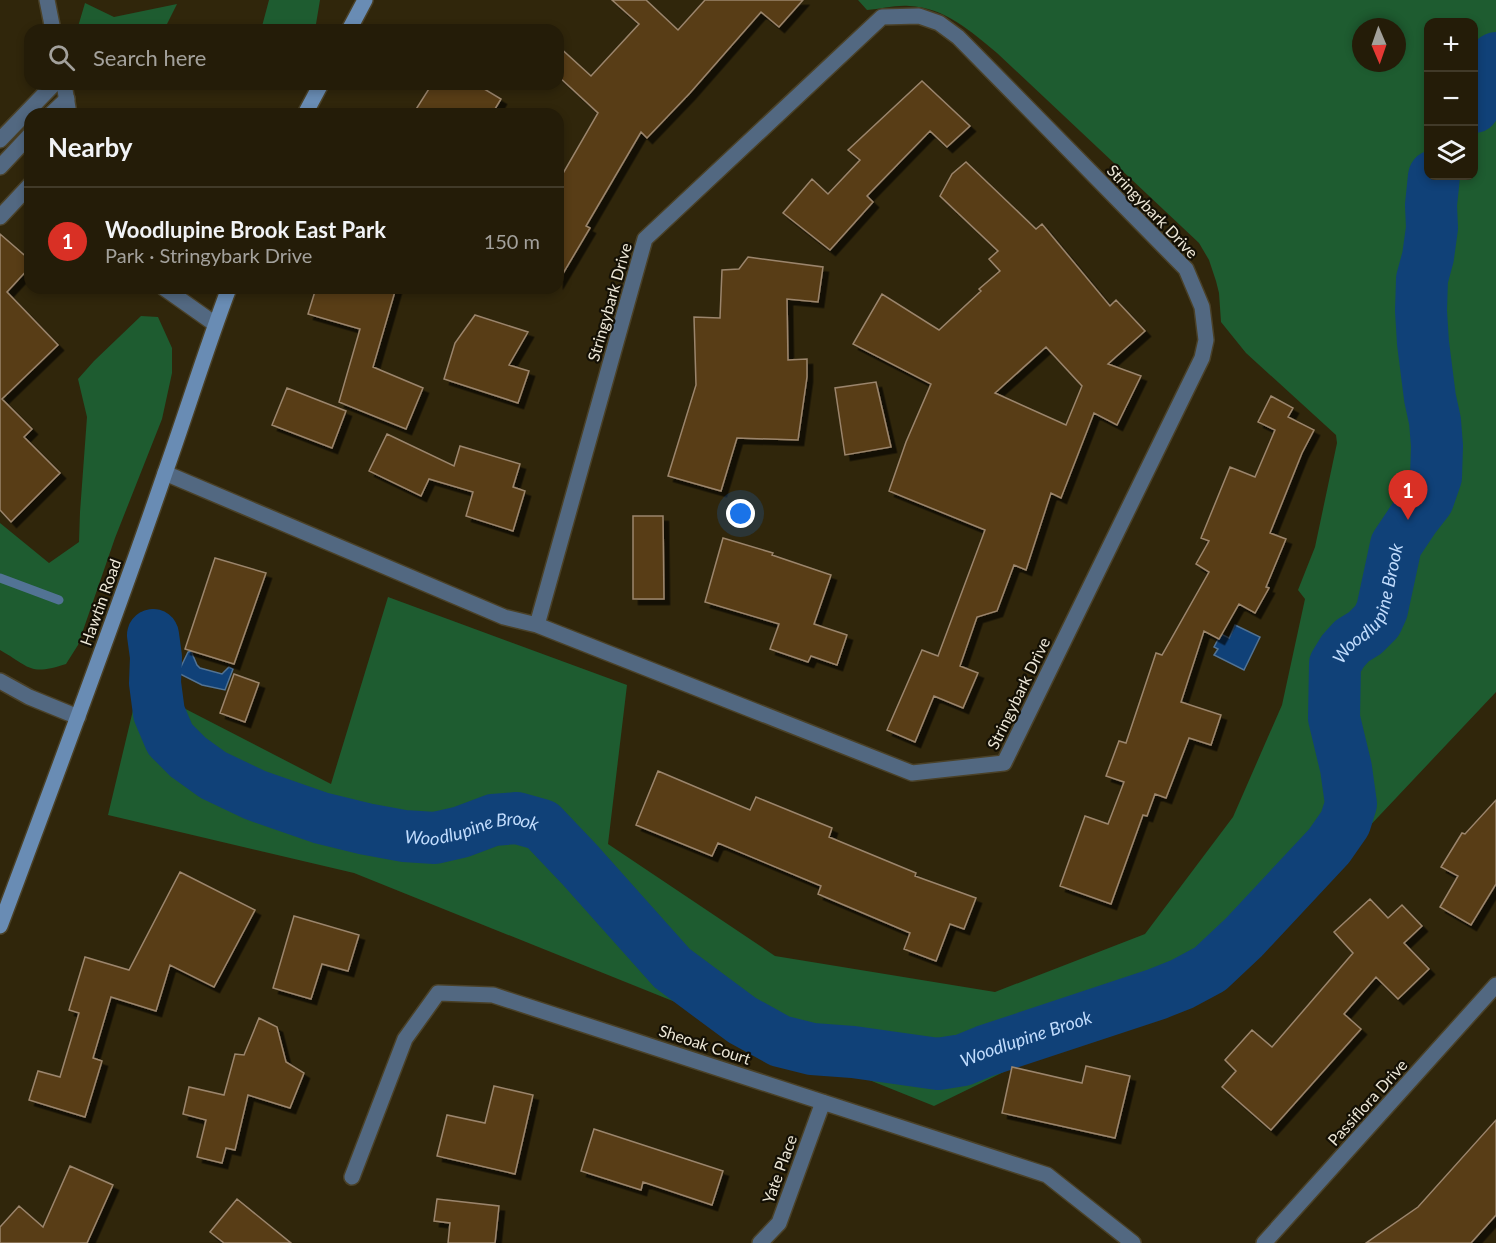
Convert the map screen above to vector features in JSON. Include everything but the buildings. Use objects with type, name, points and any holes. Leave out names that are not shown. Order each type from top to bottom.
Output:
[{"type":"main road","points":[[352,24],[365,0]]},
{"type":"main road","points":[[308,108],[318,90]]},
{"type":"main road","name":"Hawtin Road","points":[[0,926],[78,717],[227,294]]},
{"type":"street","points":[[47,0],[52,24]]},
{"type":"street","name":"Stringybark Drive","points":[[165,473],[504,617],[537,625],[912,773],[1004,763],[1202,357],[1206,340],[1202,307],[1186,269],[958,37],[939,23],[919,16],[882,17],[645,239],[537,625]]},
{"type":"street","points":[[31,108],[48,90]]},
{"type":"street","points":[[0,140],[24,115]]},
{"type":"street","points":[[0,167],[24,141]]},
{"type":"street","points":[[0,217],[24,191]]},
{"type":"street","points":[[172,294],[215,324]]},
{"type":"street","points":[[0,681],[29,697],[78,717]]},
{"type":"street","name":"Passiflora Drive","points":[[1264,1243],[1496,985]]},
{"type":"street","name":"Sheoak Court","points":[[352,1177],[405,1039],[438,993],[493,994],[1047,1175],[1133,1243]]},
{"type":"street","name":"Yate Place","points":[[760,1243],[779,1223],[824,1102]]},
{"type":"green space","points":[[269,0],[320,0],[316,24],[263,24]]},
{"type":"green space","points":[[858,0],[1496,0],[1496,692],[1330,868],[1177,1010],[1075,1037],[934,1106],[354,873],[108,815],[139,685],[331,784],[388,597],[627,685],[608,844],[775,956],[995,992],[1145,934],[1233,817],[1282,705],[1305,599],[1298,590],[1315,547],[1337,443],[1336,435],[1246,353],[1221,322],[1216,281],[1209,260],[1199,243],[978,37],[957,22],[934,11],[922,7],[867,10]]},
{"type":"green space","points":[[85,3],[114,17],[177,4],[167,24],[79,24]]},
{"type":"green space","points":[[141,316],[158,317],[172,348],[172,373],[162,419],[115,538],[78,645],[66,664],[54,668],[30,668],[0,650],[0,523],[49,563],[79,542],[87,417],[78,379]]},
{"type":"water","points":[[1235,625],[1260,637],[1244,670],[1214,655],[1218,649],[1214,647],[1221,634],[1229,638]]},
{"type":"water","points":[[191,651],[200,668],[222,674],[229,667],[233,669],[225,690],[202,685],[178,673],[188,652]]},
{"type":"waterway","name":"Woodlupine Brook","points":[[1478,98],[1485,74],[1496,58]]},
{"type":"waterway","name":"Woodlupine Brook","points":[[153,635],[159,713],[170,739],[188,757],[213,775],[255,795],[321,818],[404,836],[435,838],[461,832],[493,820],[517,818],[542,825],[672,968],[742,1020],[780,1041],[812,1049],[853,1052],[938,1064],[963,1060],[1157,994],[1210,969],[1244,937],[1329,846],[1345,823],[1351,804],[1346,768],[1334,718],[1335,664],[1352,641],[1365,633],[1377,621],[1382,610],[1396,545],[1428,500],[1436,477],[1435,421],[1430,398],[1421,311],[1422,279],[1432,228],[1434,180]]},
{"type":"waterway","name":"Woodlupine Brook","points":[[0,578],[59,600]]},
{"type":"place","name":"Woodlupine Brook East Park","points":[[1408,520]]}]
